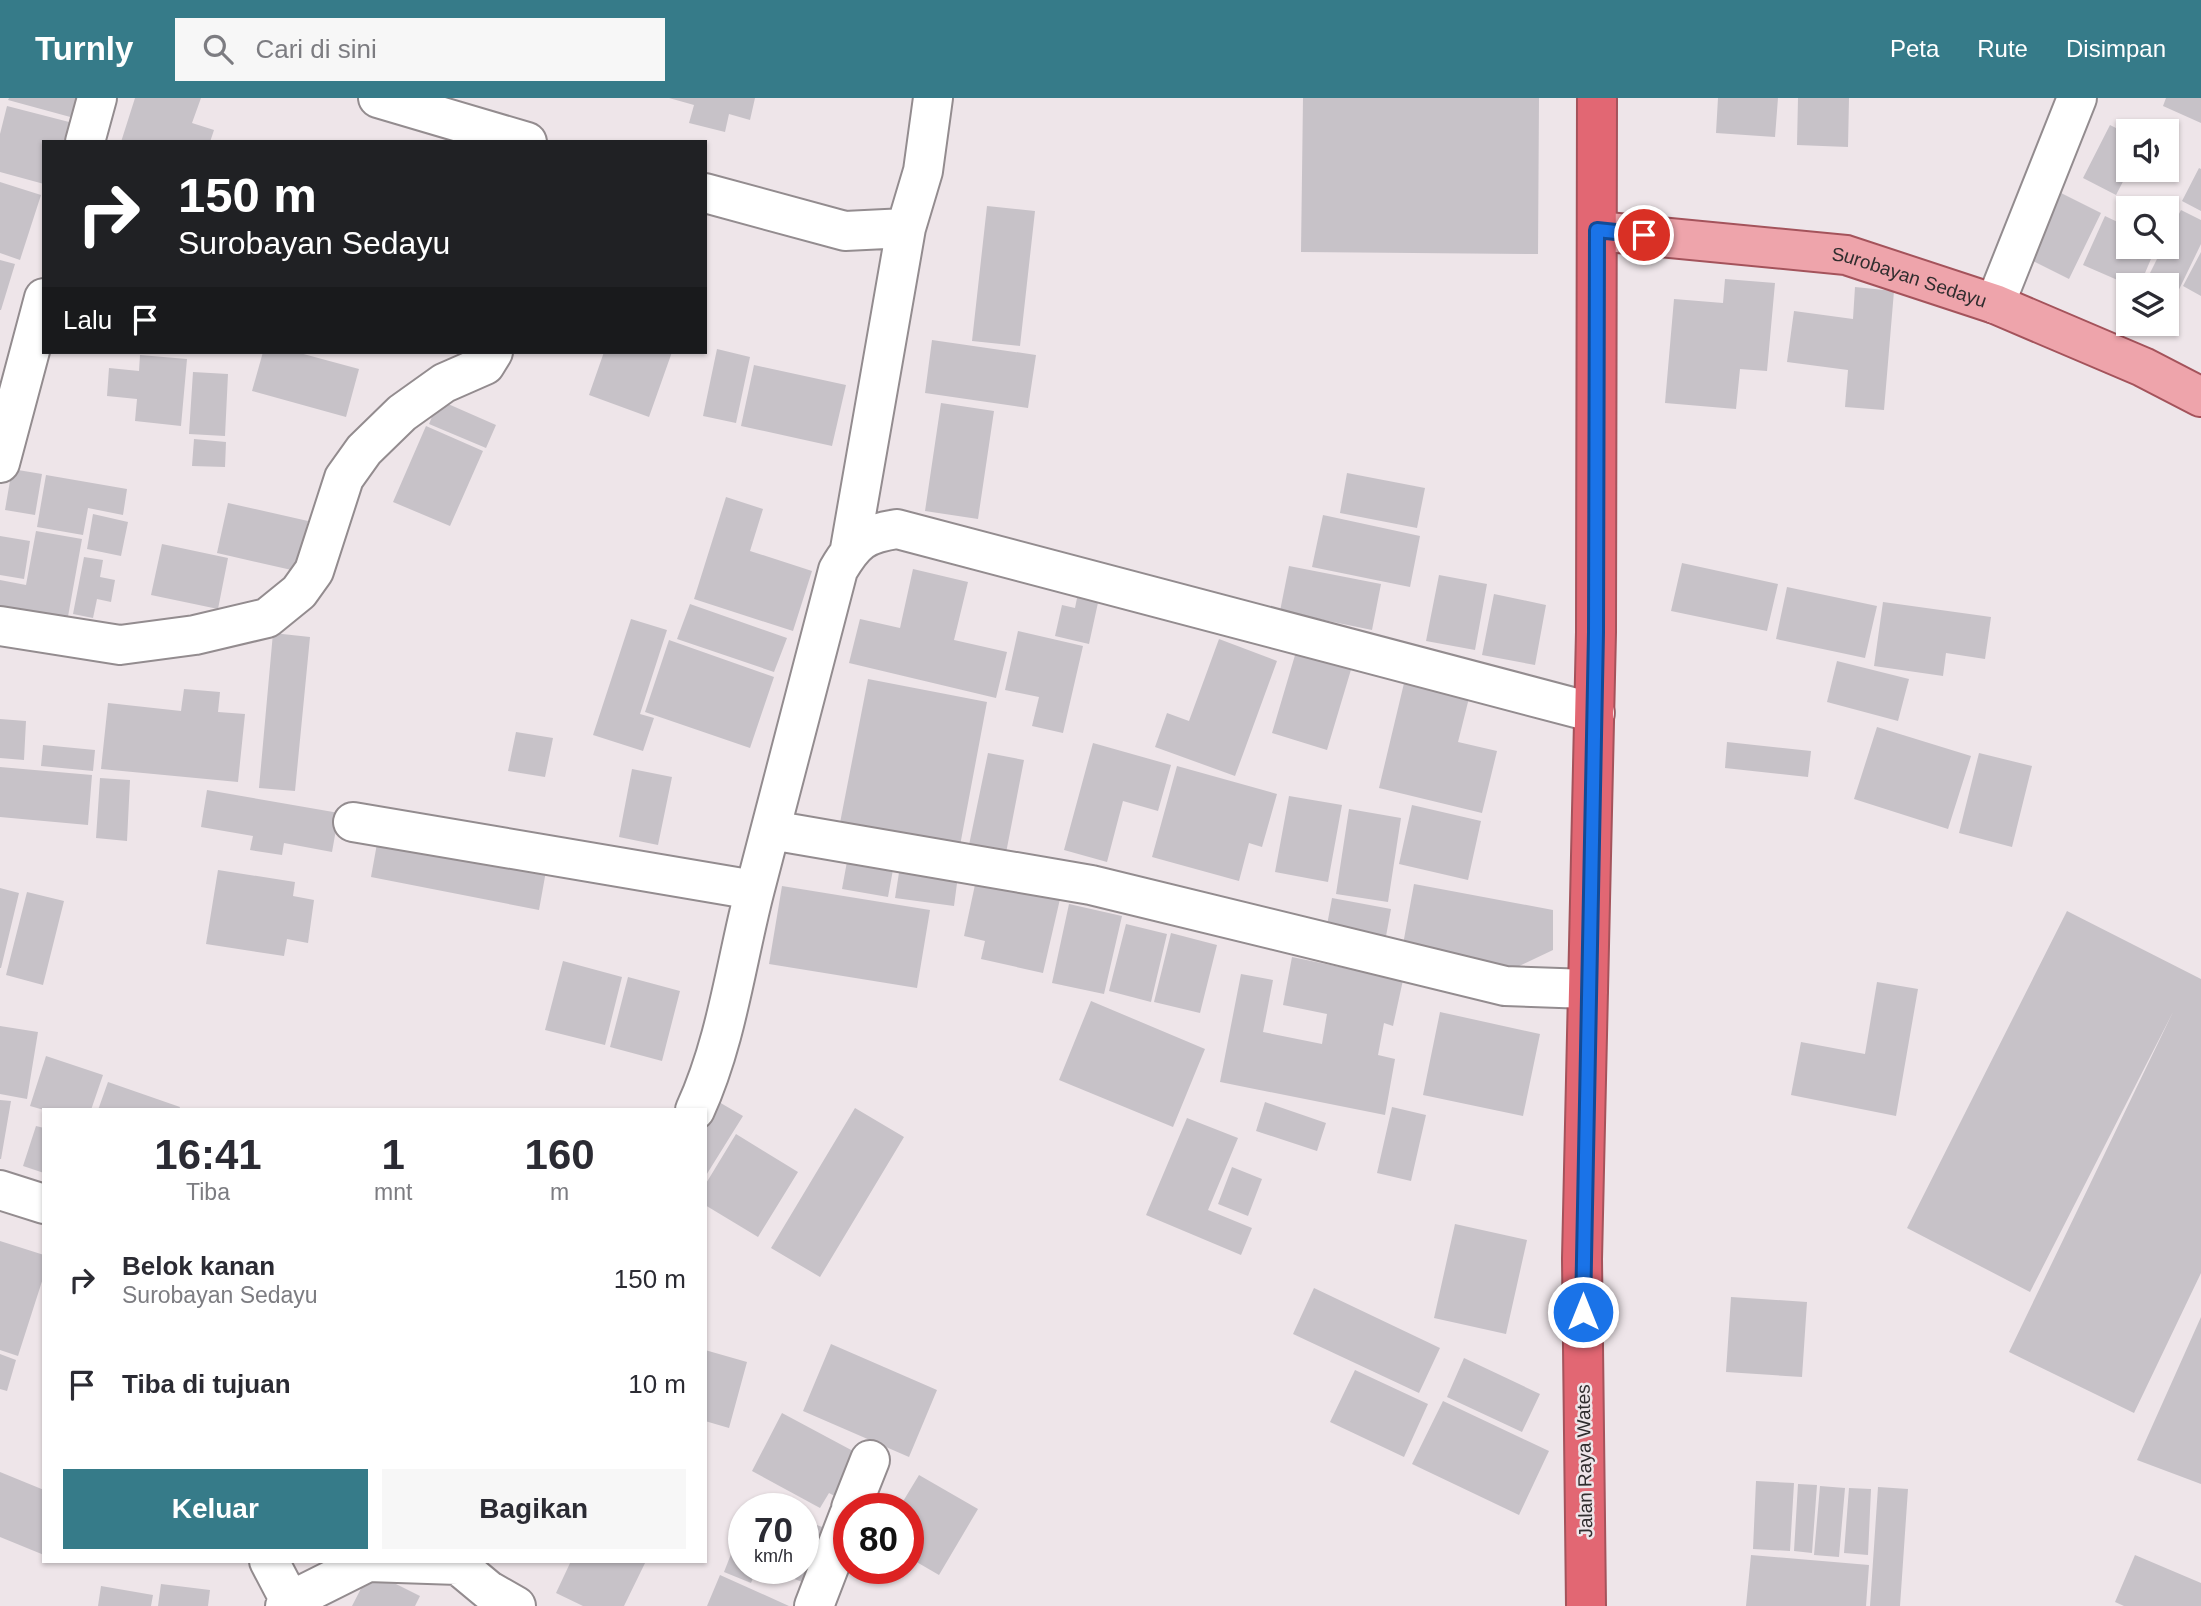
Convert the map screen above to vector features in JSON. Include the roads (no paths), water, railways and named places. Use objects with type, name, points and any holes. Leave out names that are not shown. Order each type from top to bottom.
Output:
[{"type":"highway","name":"Jalan Raya Wates","points":[[1586,1606],[1582,1259],[1595,713],[1597,98]]},
{"type":"main road","name":"Surobayan Sedayu","points":[[1597,230],[1846,255],[1995,304],[2143,367],[2201,397]]},
{"type":"street","points":[[86,140],[97,98]]},
{"type":"street","points":[[378,98],[520,140]]},
{"type":"street","points":[[696,1108],[715,1056],[754,890],[838,570],[850,549],[906,228],[923,171],[933,98]]},
{"type":"street","points":[[1995,304],[2077,98]]},
{"type":"street","points":[[707,194],[845,231],[906,228]]},
{"type":"street","points":[[0,463],[42,306]]},
{"type":"street","points":[[0,626],[120,645],[195,635],[267,618],[299,592],[314,571],[344,478],[364,450],[402,413],[444,383],[485,365],[492,354]]},
{"type":"street","points":[[850,549],[873,533],[897,529],[1595,713]]},
{"type":"street","points":[[353,822],[754,890]]},
{"type":"street","points":[[771,830],[1091,886],[1505,986],[1588,989]]},
{"type":"street","points":[[0,1190],[42,1203]]},
{"type":"street","points":[[857,1493],[870,1460]]},
{"type":"street","points":[[814,1606],[833,1557]]},
{"type":"street","points":[[270,1563],[287,1603],[366,1563]]},
{"type":"street","points":[[459,1563],[488,1590],[516,1606]]}]
